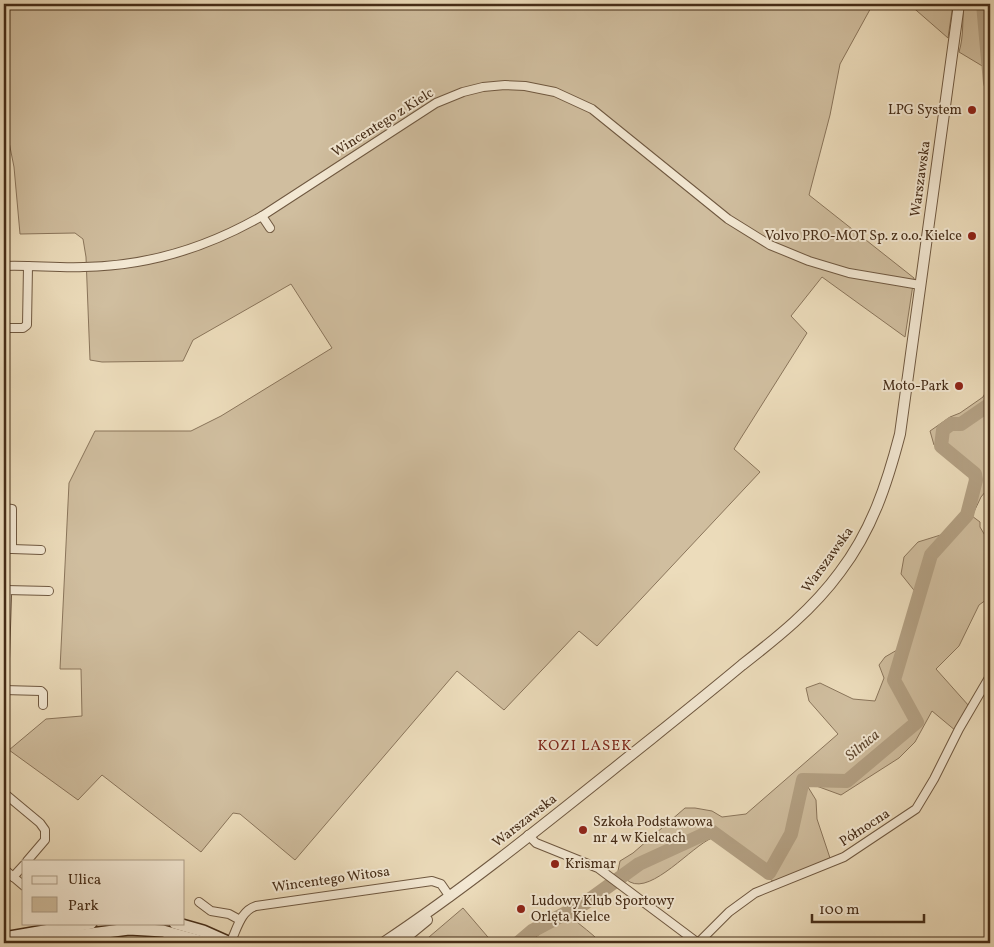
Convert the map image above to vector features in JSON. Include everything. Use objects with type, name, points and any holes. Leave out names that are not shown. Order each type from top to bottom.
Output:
[{"type":"main road","points":[[4,938],[82,924]]},
{"type":"main road","name":"Wincentego Witosa","points":[[178,924],[203,931],[230,943]]},
{"type":"main road","points":[[22,943],[128,929],[163,931],[207,943]]},
{"type":"street","name":"Warszawska","points":[[383,943],[440,905],[787,629],[822,594],[844,566],[867,530],[878,507],[891,470],[900,434],[959,4]]},
{"type":"street","name":"Wincentego z Kielc","points":[[4,266],[112,266],[152,259],[204,244],[262,216],[436,103],[463,92],[483,87],[505,85],[525,86],[555,92],[592,109],[728,219],[770,245],[801,258],[849,273],[920,284]]},
{"type":"street","points":[[262,216],[270,228]]},
{"type":"street","points":[[4,328],[23,328],[27,325],[28,266]]},
{"type":"street","points":[[4,508],[12,509],[8,549],[41,550]]},
{"type":"street","points":[[43,705],[43,693],[41,690],[4,690],[7,605],[5,589],[49,590]]},
{"type":"street","name":"Północna","points":[[695,942],[729,912],[755,893],[844,857],[916,809],[990,676]]},
{"type":"street","points":[[4,793],[46,830],[45,840],[28,860]]},
{"type":"street","points":[[528,835],[536,843],[584,862],[610,875],[695,942]]},
{"type":"street","points":[[13,877],[22,867]]},
{"type":"street","points":[[4,870],[22,884]]},
{"type":"street","name":"Wincentego Witosa","points":[[230,943],[240,920],[246,912],[256,906],[424,882],[439,882],[450,897]]},
{"type":"street","points":[[199,902],[211,911],[229,914],[240,920]]},
{"type":"street","name":"Warszawska","points":[[399,943],[434,914],[440,905]]},
{"type":"green space","points":[[4,4],[873,4],[840,64],[830,115],[809,195],[914,278],[905,337],[822,277],[791,316],[807,333],[734,449],[760,472],[597,646],[579,631],[504,710],[457,671],[295,860],[240,814],[233,813],[201,852],[102,775],[78,800],[9,750],[46,719],[82,716],[81,669],[60,669],[69,483],[95,431],[191,431],[221,416],[332,348],[291,284],[193,340],[183,361],[102,362],[90,360],[86,257],[83,239],[75,233],[20,234],[14,167],[8,137],[4,138]]},
{"type":"green space","points":[[909,4],[953,4],[948,38]]},
{"type":"green space","points":[[964,4],[990,4],[990,122],[984,67],[959,52]]},
{"type":"green space","points":[[990,384],[990,486],[981,497],[972,516],[980,522],[980,527],[990,544],[990,597],[979,605],[959,646],[936,669],[969,706],[956,731],[932,711],[915,742],[899,758],[841,795],[811,784],[808,787],[816,800],[817,819],[830,858],[774,882],[718,840],[712,838],[672,868],[649,881],[639,884],[628,881],[618,871],[620,861],[633,853],[685,808],[712,811],[722,817],[746,814],[838,734],[809,701],[806,688],[820,683],[853,699],[875,701],[884,678],[879,665],[885,657],[897,650],[917,594],[901,574],[904,557],[918,542],[947,533],[966,514],[973,475],[955,466],[934,445],[930,431],[983,397]]},
{"type":"green space","points":[[463,908],[493,943],[422,943]]},
{"type":"green space","points":[[571,917],[601,943],[528,943],[541,933]]},
{"type":"waterway","name":"Silnica","points":[[983,4],[990,83]]},
{"type":"waterway","name":"Silnica","points":[[518,943],[532,931],[585,903],[639,864],[711,831],[769,873],[791,834],[803,780],[847,781],[917,722],[894,680],[931,555],[967,515],[976,480],[975,474],[941,446],[943,430],[951,424],[961,424],[990,404]]},
{"type":"place","name":"LPG System","points":[[972,110]]},
{"type":"place","name":"Volvo PRO-MOT Sp. z o.o. Kielce","points":[[972,236]]},
{"type":"place","name":"Moto-Park","points":[[959,386]]},
{"type":"place","name":"Szkoła Podstawowa nr 4 w Kielcach","points":[[583,830]]},
{"type":"place","name":"Krismar","points":[[555,864]]},
{"type":"place","name":"Ludowy Klub Sportowy Orlęta Kielce","points":[[521,909]]},
{"type":"district","name":"KOZI LASEK","points":[[585,746]]}]
